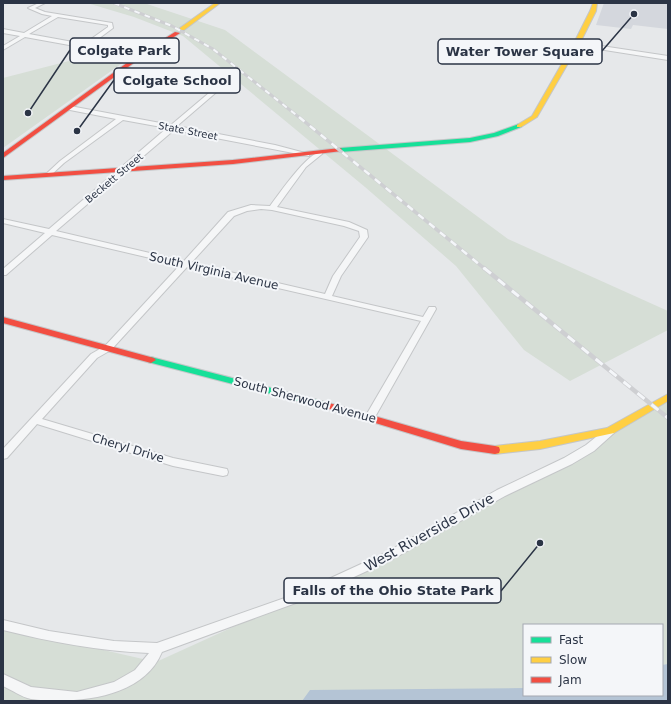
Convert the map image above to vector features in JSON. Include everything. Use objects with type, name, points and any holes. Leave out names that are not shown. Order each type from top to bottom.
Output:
[{"type":"street","points":[[44,3],[31,8],[35,11],[110,24],[111,27],[86,45]]},
{"type":"street","points":[[3,156],[141,56],[218,3]]},
{"type":"street","points":[[3,178],[48,176],[307,155],[470,140],[496,135],[513,129],[534,117],[593,11],[595,3]]},
{"type":"street","points":[[3,48],[57,15]]},
{"type":"street","points":[[3,31],[141,56]]},
{"type":"street","points":[[575,44],[668,58]]},
{"type":"street","name":"Beckett Street","points":[[3,273],[224,83]]},
{"type":"street","name":"State Street","points":[[70,108],[276,147],[307,155]]},
{"type":"street","points":[[48,176],[62,162],[121,118]]},
{"type":"street","points":[[272,208],[304,166],[320,153]]},
{"type":"street","points":[[3,455],[94,356],[108,348],[231,214],[241,209],[255,206],[272,208],[356,226],[363,230],[364,237],[337,276],[328,296]]},
{"type":"street","name":"South Virginia Avenue","points":[[3,221],[185,265],[328,296],[426,320]]},
{"type":"street","points":[[370,417],[432,309]]},
{"type":"street","name":"South Sherwood Avenue","points":[[3,320],[370,417],[461,445],[486,450],[507,450],[540,445],[610,431],[668,397]]},
{"type":"street","name":"Cheryl Drive","points":[[34,420],[173,462],[223,472]]},
{"type":"street","name":"West Riverside Drive","points":[[157,648],[300,597],[389,556],[501,492],[574,458],[590,448],[610,431]]},
{"type":"street","points":[[3,625],[49,636],[114,646],[157,648],[153,658],[139,674],[117,687],[77,698],[30,693],[3,680]]},
{"type":"shaded area","points":[[87,3],[144,3],[225,30],[508,239],[668,311],[668,330],[570,381],[524,350],[456,266],[365,187],[183,36],[134,17]]},
{"type":"shaded area","points":[[604,3],[668,3],[668,29],[633,25],[631,29],[596,25]]},
{"type":"shaded area","points":[[96,54],[113,54],[128,59],[3,148],[3,78]]},
{"type":"shaded area","points":[[668,400],[668,701],[3,701],[3,627],[156,662],[389,556],[610,431]]},
{"type":"water","points":[[668,664],[668,701],[302,701],[310,690],[523,688],[523,696],[663,696],[663,665]]},
{"type":"railway","points":[[114,3],[172,26],[213,49],[300,118]]},
{"type":"railway","points":[[299,117],[485,269]]},
{"type":"railway","points":[[484,268],[668,418]]},
{"type":"traffic: fast","points":[[340,150],[470,140],[496,135],[519,126]]},
{"type":"traffic: fast","points":[[151,360],[329,406]]},
{"type":"traffic: slow","points":[[182,29],[218,3]]},
{"type":"traffic: slow","points":[[519,126],[534,117],[579,39],[593,11],[595,3]]},
{"type":"traffic: slow","points":[[495,450],[540,445],[610,431],[668,397]]},
{"type":"traffic: jam","points":[[3,156],[133,61],[177,33]]},
{"type":"traffic: jam","points":[[3,178],[233,162],[340,150]]},
{"type":"traffic: jam","points":[[3,320],[151,360]]},
{"type":"traffic: jam","points":[[329,406],[461,445],[495,450]]},
{"type":"place","name":"Water Tower Square","points":[[634,14]]},
{"type":"place","name":"Colgate Park","points":[[28,113]]},
{"type":"place","name":"Colgate School","points":[[77,131]]},
{"type":"place","name":"Falls of the Ohio State Park","points":[[540,543]]}]
